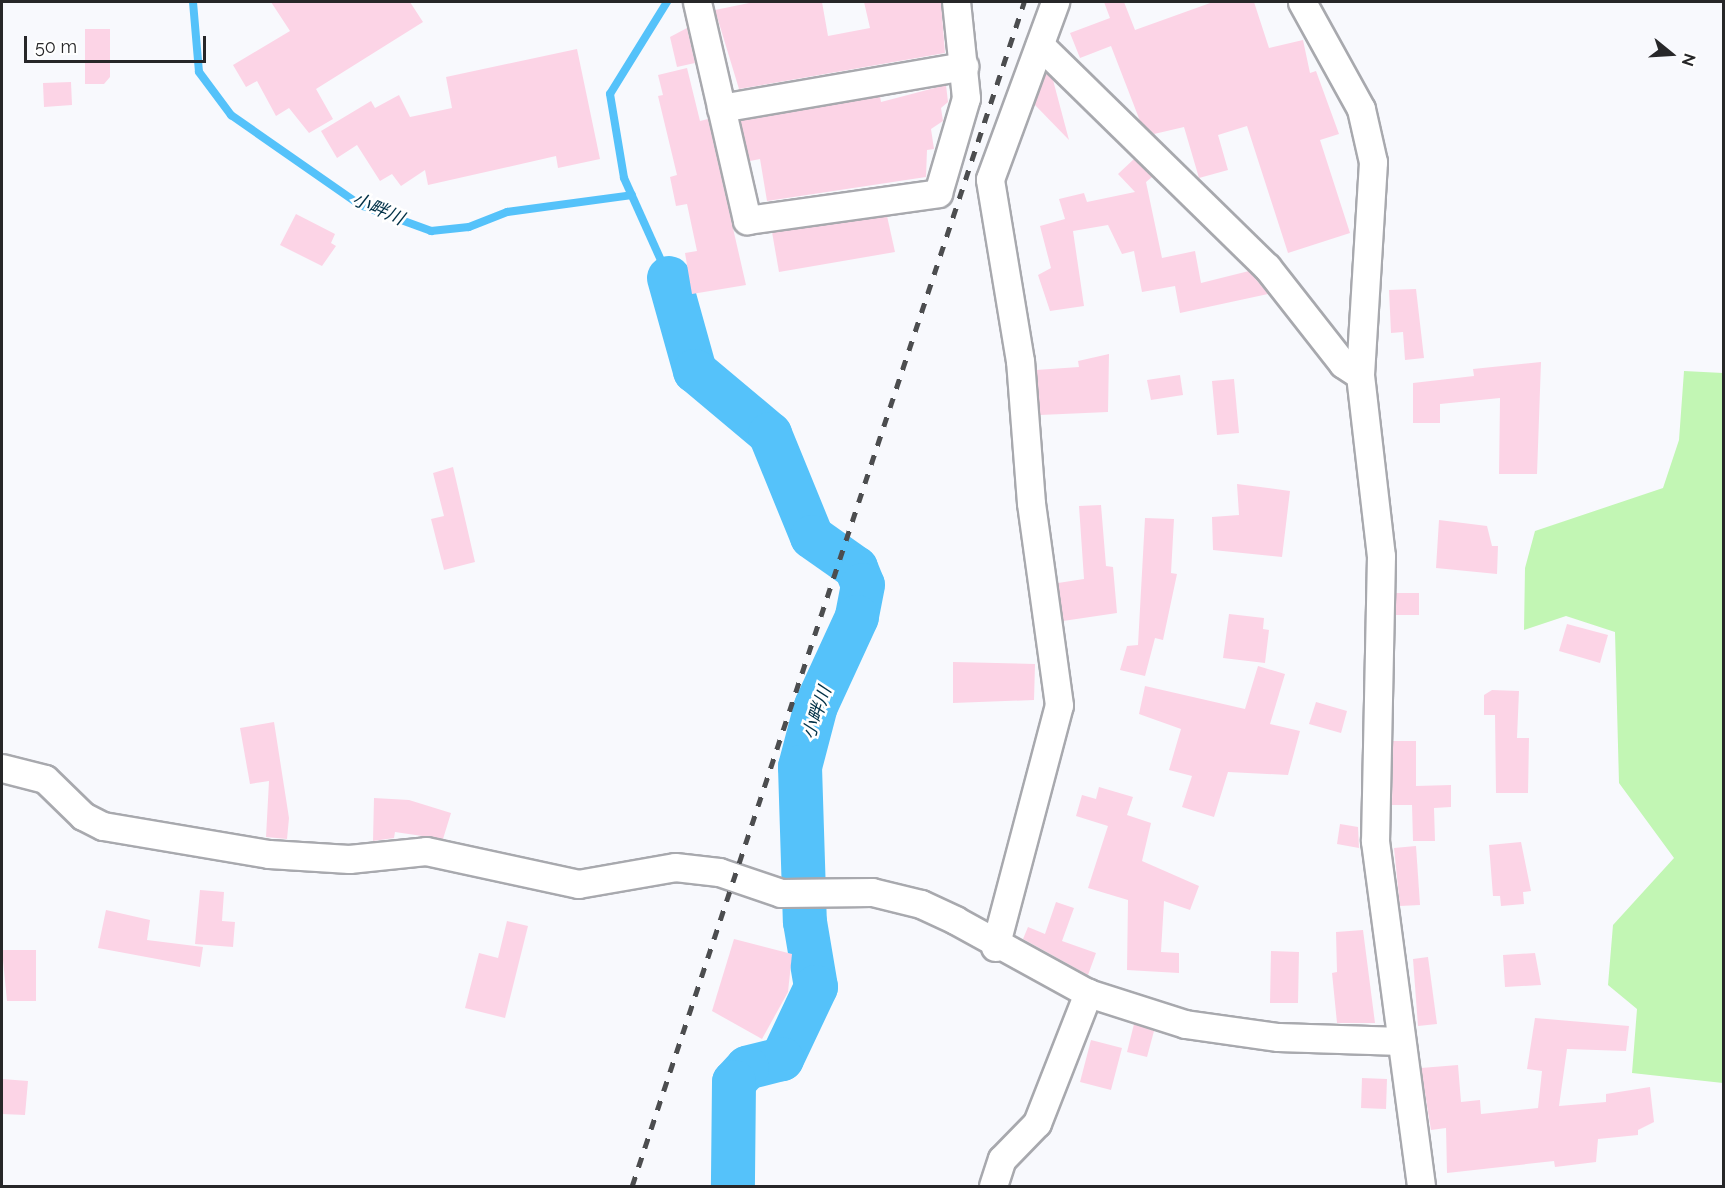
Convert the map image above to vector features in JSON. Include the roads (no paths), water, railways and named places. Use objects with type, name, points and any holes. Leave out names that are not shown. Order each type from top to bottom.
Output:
[{"type":"street","points":[[698,2],[747,220],[938,194],[966,98],[956,2]]},
{"type":"street","points":[[995,947],[1059,705],[1031,503],[1020,361],[990,179],[1055,2]]},
{"type":"street","points":[[1302,2],[1361,109],[1373,162],[1360,375],[1381,556],[1375,841],[1421,1186]]},
{"type":"street","points":[[1040,45],[1267,267],[1343,364],[1360,375]]},
{"type":"street","points":[[721,108],[964,66]]},
{"type":"street","points":[[2,768],[45,779],[83,816],[103,826],[269,854],[349,859],[426,851],[578,884],[675,867],[718,872],[787,893],[820,890],[872,892],[921,904],[995,947],[1088,993],[1185,1024],[1278,1036],[1401,1041]]},
{"type":"street","points":[[993,1186],[1002,1159],[1037,1123],[1088,993]]},
{"type":"waterway","name":"小畔川","points":[[193,2],[199,72],[231,115],[360,205],[431,231],[469,227],[507,212],[632,195]]},
{"type":"waterway","points":[[667,2],[610,94],[624,178],[669,278]]},
{"type":"waterway","name":"小畔川","points":[[669,278],[695,371],[770,434],[812,537],[856,568],[863,585],[857,617],[816,706],[800,767],[805,922],[816,987],[782,1059],[747,1068],[734,1082],[733,1186]]},
{"type":"railway","points":[[632,1186],[1024,2]]}]
